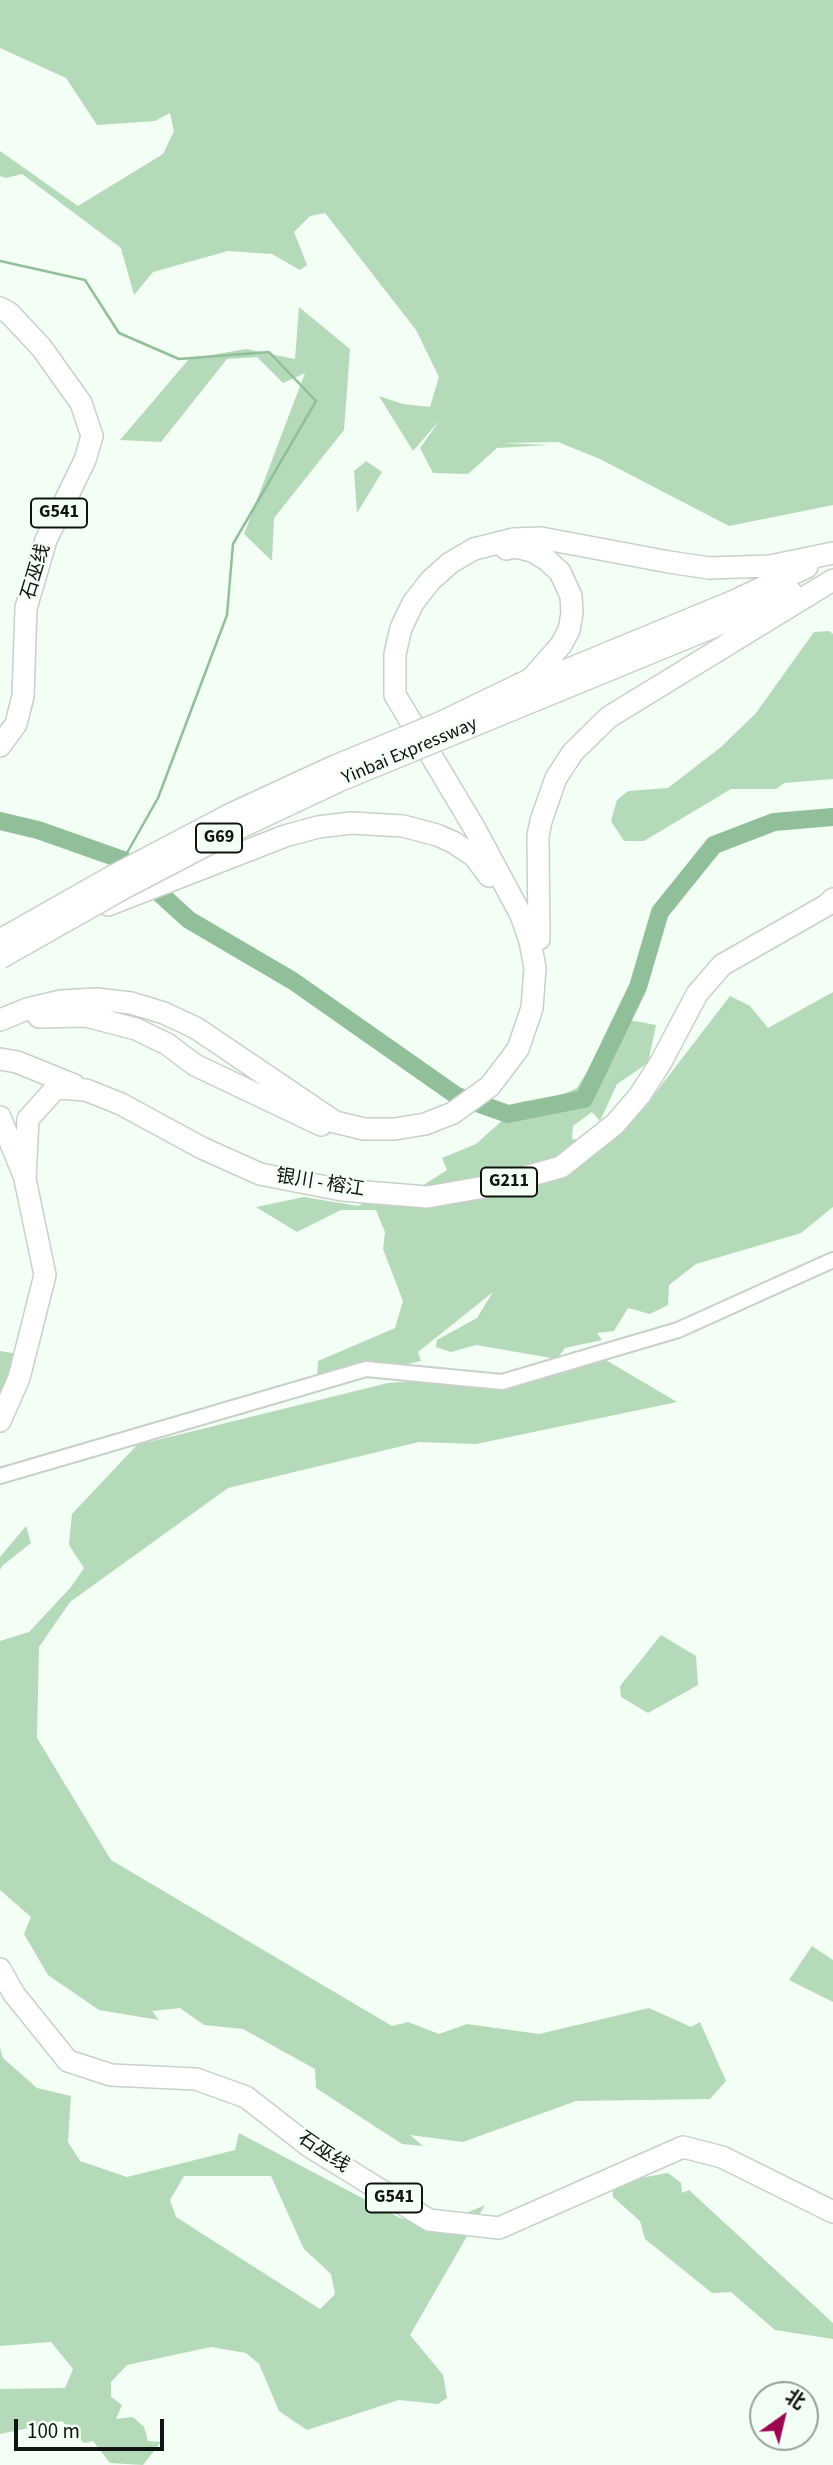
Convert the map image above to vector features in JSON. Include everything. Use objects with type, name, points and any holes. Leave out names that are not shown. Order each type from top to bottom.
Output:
[{"type":"highway","name":"石巫线","points":[[0,308],[9,313],[49,358],[82,403],[92,436],[85,460],[42,552],[26,608],[23,696],[16,724],[0,745]]},
{"type":"highway","points":[[514,1065],[534,994],[533,954],[521,915],[475,829],[395,695],[393,668],[397,641],[413,603],[430,581],[450,563],[474,550],[500,541],[527,537],[709,568],[770,566],[833,554]]},
{"type":"highway","points":[[445,729],[530,679],[566,638],[572,613],[568,587],[560,572],[540,555],[515,547],[502,550],[478,558],[445,578],[428,597],[415,619],[406,643],[402,668],[404,692],[483,825],[530,912],[539,939]]},
{"type":"highway","name":"Yinbai Expressway","points":[[0,958],[247,824],[445,729],[734,601],[833,554]]},
{"type":"highway","name":"Yinbai Expressway","points":[[0,940],[229,815],[335,766],[445,729],[740,616],[833,573]]},
{"type":"highway","points":[[0,1027],[22,1020],[53,1016],[103,1019],[152,1036],[195,1065],[331,1130],[379,1139],[428,1133],[491,1098],[532,1039],[541,1010],[544,981],[539,939],[540,828],[550,792],[573,752],[609,717],[833,580]]},
{"type":"highway","points":[[66,921],[301,831],[335,824],[368,822],[420,830],[453,842],[474,856],[521,915]]},
{"type":"highway","name":"银川 - 榕江","points":[[0,1421],[19,1378],[45,1275],[25,1179],[28,1119],[56,1088],[86,1090],[121,1104],[202,1148],[260,1174],[342,1190],[427,1197],[496,1185],[561,1167],[615,1124],[640,1095],[662,1062],[697,993],[722,965],[833,899]]},
{"type":"highway","points":[[0,1020],[27,1009],[61,1001],[114,1000],[164,1013],[211,1037],[335,1122],[364,1129],[395,1129],[456,1117]]},
{"type":"highway","points":[[0,1059],[17,1062],[86,1090]]},
{"type":"highway","points":[[0,1117],[25,1179]]},
{"type":"highway","name":"石巫线","points":[[0,1969],[14,1994],[68,2061],[111,2075],[196,2079],[246,2097],[309,2146],[429,2220],[499,2228],[683,2147],[722,2157],[833,2212]]},
{"type":"street","points":[[0,1476],[366,1369],[502,1382],[678,1330],[833,1260]]},
{"type":"green space","points":[[0,0],[833,0],[833,505],[729,526],[600,459],[558,442],[502,443],[548,445],[497,448],[468,474],[433,473],[420,448],[440,420],[413,451],[379,396],[403,404],[430,407],[439,377],[416,330],[325,213],[310,216],[294,232],[307,265],[300,270],[272,254],[228,251],[153,272],[134,295],[121,248],[22,174],[6,178],[0,176],[0,151],[78,206],[163,154],[174,131],[170,113],[155,121],[97,125],[66,78],[0,48]]},
{"type":"green space","points":[[299,307],[350,349],[344,430],[274,518],[272,561],[244,534],[305,373],[283,383],[257,357],[227,359],[161,442],[120,440],[189,359],[246,349],[295,359]]},
{"type":"green space","points":[[366,461],[382,472],[357,513],[354,471]]},
{"type":"green space","points":[[829,631],[833,634],[833,779],[784,783],[776,789],[731,789],[644,841],[624,841],[611,821],[617,800],[628,791],[668,788],[721,747],[756,713],[814,632]]},
{"type":"green space","points":[[833,992],[833,1207],[801,1233],[696,1264],[669,1285],[668,1305],[650,1314],[628,1308],[614,1331],[597,1333],[602,1340],[565,1348],[557,1359],[476,1345],[451,1352],[436,1347],[437,1340],[477,1318],[493,1292],[418,1352],[421,1361],[317,1384],[318,1361],[395,1328],[403,1301],[383,1249],[385,1232],[376,1210],[341,1210],[297,1232],[256,1207],[304,1197],[358,1206],[375,1197],[400,1200],[447,1170],[442,1158],[476,1144],[524,1101],[545,1103],[577,1088],[611,1033],[625,1027],[624,1019],[656,1025],[648,1063],[617,1084],[600,1121],[592,1112],[573,1126],[572,1139],[588,1141],[650,1100],[730,996],[750,1006],[768,1028]]},
{"type":"green space","points":[[0,1351],[13,1353],[17,1363],[0,1414]]},
{"type":"green space","points":[[599,1356],[677,1402],[476,1444],[419,1442],[228,1488],[70,1602],[39,1647],[37,1738],[111,1860],[392,2026],[408,2022],[439,2034],[467,2024],[539,2034],[649,2008],[691,2027],[700,2022],[726,2081],[710,2099],[576,2101],[463,2142],[410,2135],[423,2146],[402,2144],[316,2088],[315,2069],[243,2029],[204,2025],[180,2008],[152,2011],[159,2020],[99,2010],[48,1975],[24,1934],[31,1917],[0,1890],[0,1641],[29,1632],[71,1587],[84,1568],[69,1545],[72,1514],[137,1445],[388,1383],[563,1371]]},
{"type":"green space","points":[[26,1526],[31,1543],[0,1570],[0,1557]]},
{"type":"green space","points":[[661,1635],[696,1656],[698,1685],[648,1713],[621,1697],[620,1686]]},
{"type":"green space","points":[[812,1946],[833,1960],[833,2002],[789,1980]]},
{"type":"green space","points":[[0,2048],[3,2058],[37,2088],[71,2096],[68,2142],[80,2161],[127,2177],[235,2150],[239,2133],[400,2218],[439,2225],[485,2205],[410,2335],[443,2375],[447,2398],[438,2404],[399,2400],[307,2430],[279,2411],[259,2364],[246,2353],[211,2347],[127,2365],[111,2382],[111,2397],[122,2405],[116,2419],[133,2417],[144,2427],[148,2441],[161,2442],[143,2465],[110,2463],[93,2441],[84,2443],[62,2421],[0,2434],[0,2389],[65,2388],[73,2369],[51,2342],[0,2346]],"holes":[[[184,2176],[271,2176],[304,2249],[331,2274],[335,2294],[320,2309],[176,2217],[170,2200]]]},
{"type":"green space","points":[[668,2173],[681,2183],[682,2193],[689,2190],[833,2323],[833,2339],[775,2330],[731,2292],[712,2293],[645,2239],[640,2221],[613,2197],[612,2183]]},
{"type":"waterway","points":[[0,261],[85,280],[119,333],[179,359],[269,352],[316,401],[233,544],[227,615],[158,798],[123,860]]},
{"type":"waterway","points":[[0,821],[38,830],[123,860],[189,920],[293,981],[457,1096],[508,1114],[584,1099],[638,987],[660,912],[714,845],[774,822],[833,817]]}]
